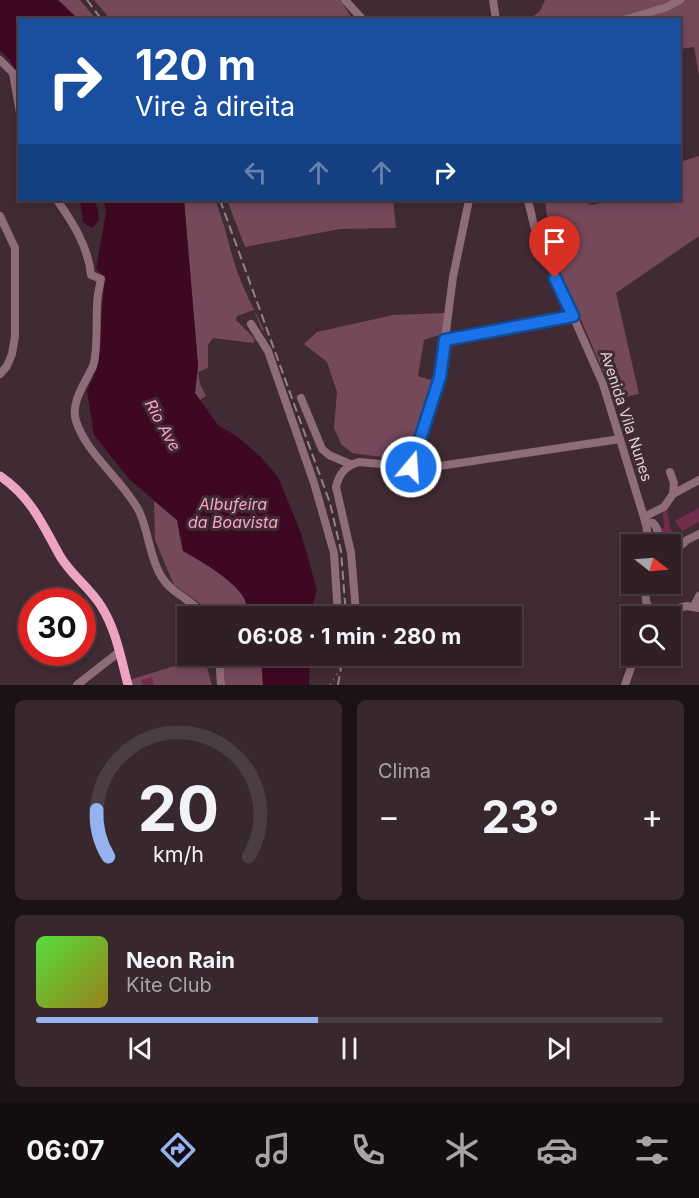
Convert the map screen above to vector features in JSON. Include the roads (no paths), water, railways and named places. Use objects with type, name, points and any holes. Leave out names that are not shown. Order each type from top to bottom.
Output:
[{"type":"main road","points":[[0,476],[22,494],[46,528],[66,565],[100,605],[110,624],[128,685]]},
{"type":"street","points":[[345,0],[361,18]]},
{"type":"street","points":[[493,0],[496,18]]},
{"type":"street","points":[[631,18],[667,7],[680,0]]},
{"type":"street","points":[[0,60],[13,73],[18,102]]},
{"type":"street","points":[[58,201],[72,221],[86,249],[91,275],[101,279],[97,304],[94,364],[80,392],[76,420],[88,443],[136,506],[153,559],[168,588],[195,606]]},
{"type":"street","points":[[411,467],[440,377],[453,277],[469,201]]},
{"type":"street","name":"Avenida Vila Nunes","points":[[528,201],[535,230],[603,384],[647,520],[648,534]]},
{"type":"street","points":[[0,216],[15,248],[15,336],[12,354],[0,374]]},
{"type":"street","points":[[445,340],[573,316]]},
{"type":"street","points":[[251,324],[268,351],[314,483],[334,553],[337,606]]},
{"type":"street","points":[[301,398],[322,449],[329,455],[350,464]]},
{"type":"street","points":[[355,606],[351,553],[336,488],[338,478],[350,464],[359,462],[426,468],[620,439]]},
{"type":"street","points":[[670,472],[674,483],[673,494]]},
{"type":"street","points":[[657,534],[657,529],[647,520],[664,507],[673,494],[699,480]]},
{"type":"street","points":[[681,545],[699,534]]},
{"type":"street","points":[[681,608],[697,607],[699,596]]},
{"type":"street","points":[[77,685],[118,652]]},
{"type":"street","points":[[220,666],[221,685]]},
{"type":"street","points":[[625,685],[632,666]]},
{"type":"water","points":[[0,0],[58,0],[77,18],[18,18],[18,79],[13,65],[0,51]]},
{"type":"water","points":[[80,201],[94,201],[99,220],[92,228],[83,222]]},
{"type":"water","name":"Albufeira da Boavista","points":[[104,201],[184,201],[198,365],[195,393],[218,425],[238,437],[260,456],[278,477],[301,533],[317,590],[313,606],[247,606],[244,598],[233,584],[183,551],[177,520],[129,479],[94,435],[87,391],[97,369],[105,277],[96,269],[106,212]]},
{"type":"water","points":[[262,666],[310,666],[309,685],[263,685]]},
{"type":"railway","points":[[87,0],[100,18]]},
{"type":"railway","points":[[220,201],[330,503],[341,551],[345,606]]},
{"type":"railway","points":[[338,685],[341,666]]},
{"type":"water label","name":"Rio Ave","points":[[163,425]]}]
